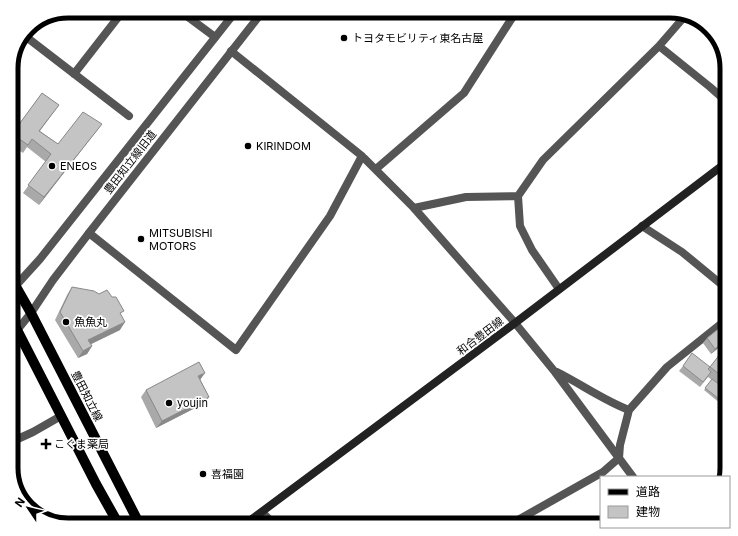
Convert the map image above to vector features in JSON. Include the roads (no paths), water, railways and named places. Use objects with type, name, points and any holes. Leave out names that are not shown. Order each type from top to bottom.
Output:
[{"type":"main road","name":"和合豊田線","points":[[254,518],[515,323],[720,167]]},
{"type":"main road","name":"豊田知立線","points":[[18,293],[31,313],[136,518]]},
{"type":"main road","points":[[18,329],[61,416],[115,518]]},
{"type":"street","points":[[74,74],[118,18]]},
{"type":"street","points":[[190,18],[216,37]]},
{"type":"street","name":"豊田知立線旧道","points":[[18,280],[40,259],[231,18]]},
{"type":"street","name":"豊田知立線旧道","points":[[18,329],[89,233],[258,18]]},
{"type":"street","points":[[376,169],[464,93],[512,18]]},
{"type":"street","points":[[559,289],[532,250],[520,226],[518,196],[543,160],[659,46],[682,20]]},
{"type":"street","points":[[28,38],[129,116]]},
{"type":"street","points":[[659,46],[720,96]]},
{"type":"street","points":[[232,51],[362,156],[414,208],[515,323],[555,372],[632,476]]},
{"type":"street","points":[[89,233],[236,350],[330,216],[362,156]]},
{"type":"street","points":[[414,208],[466,197],[518,196]]},
{"type":"street","points":[[642,226],[682,252],[720,283]]},
{"type":"street","points":[[521,518],[603,472],[619,458],[620,445],[629,410],[667,367],[720,325]]},
{"type":"street","points":[[555,372],[576,381],[612,403],[629,410]]},
{"type":"street","points":[[18,439],[61,416]]},
{"type":"street","points":[[262,512],[268,518]]},
{"type":"place","name":"トヨタモビリティ東名古屋","points":[[344,38]]},
{"type":"place","name":"KIRINDOM","points":[[248,146]]},
{"type":"place","name":"ENEOS","points":[[52,166]]},
{"type":"place","name":"MITSUBISHI MOTORS","points":[[141,239]]},
{"type":"place","name":"魚魚丸","points":[[66,322]]},
{"type":"place","name":"youjin","points":[[169,403]]},
{"type":"place","name":"こぐま薬局","points":[[46,444]]},
{"type":"place","name":"喜福園","points":[[203,474]]}]
